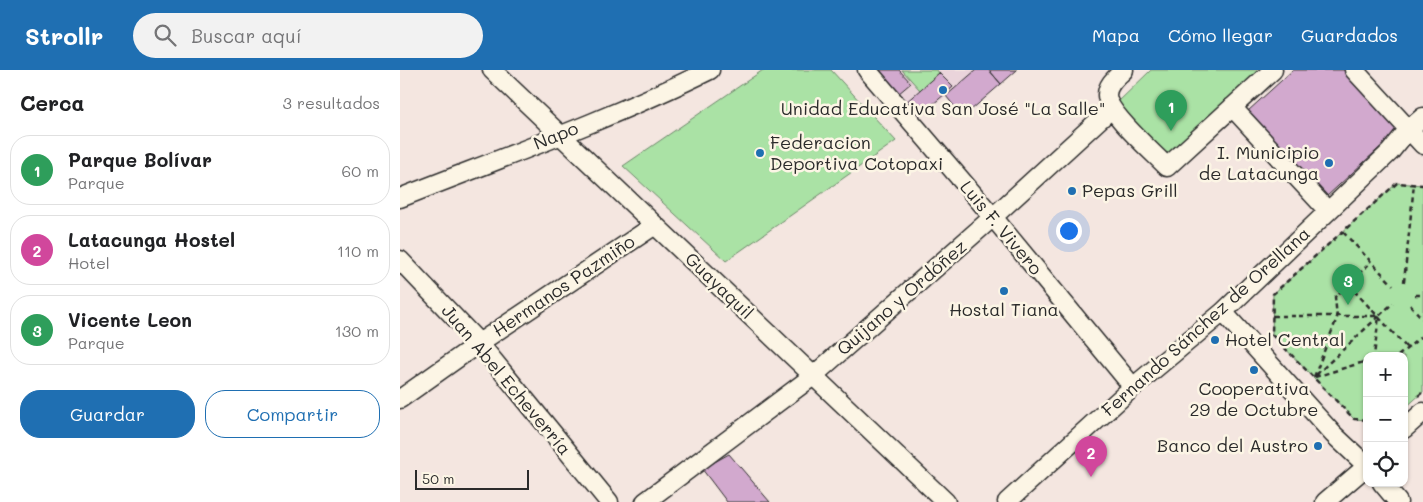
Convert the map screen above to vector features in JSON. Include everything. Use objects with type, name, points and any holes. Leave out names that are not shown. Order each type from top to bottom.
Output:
[{"type":"street","name":"Guayaquil","points":[[492,70],[946,502]]},
{"type":"street","name":"Napo","points":[[400,198],[667,91],[710,70]]},
{"type":"street","name":"Luis F. Vivero","points":[[867,70],[927,148],[993,217],[1133,387]]},
{"type":"street","points":[[1124,70],[1111,83],[1107,95],[1111,108],[1167,167],[1273,70]]},
{"type":"street","points":[[1354,70],[1423,145]]},
{"type":"street","points":[[1232,107],[1328,211]]},
{"type":"street","name":"Quijano y Ordóñez","points":[[645,502],[813,376],[993,217],[1111,108]]},
{"type":"street","name":"Fernando Sánchez de Orellana","points":[[1007,502],[1133,387],[1223,312],[1390,152],[1408,130],[1423,117]]},
{"type":"street","name":"Hermanos Pazmiño","points":[[400,399],[479,343],[655,226]]},
{"type":"street","name":"Juan Abel Echeverría","points":[[400,260],[479,343],[609,502]]},
{"type":"street","points":[[1223,312],[1333,434],[1363,462]]},
{"type":"street","points":[[1408,425],[1423,412]]},
{"type":"street","points":[[1325,502],[1363,469]]},
{"type":"street","points":[[1385,487],[1398,502]]},
{"type":"path","points":[[1363,420],[1354,419],[1272,335],[1273,294],[1397,183],[1423,185]]},
{"type":"path","points":[[1404,282],[1414,184]]},
{"type":"path","points":[[1343,232],[1393,286]]},
{"type":"path","points":[[1314,377],[1337,318],[1335,297],[1371,262]]},
{"type":"path","points":[[1348,284],[1407,348]]},
{"type":"path","points":[[1415,295],[1423,294]]},
{"type":"path","points":[[1314,377],[1393,303]]},
{"type":"path","points":[[1410,305],[1423,320]]},
{"type":"path","points":[[1272,316],[1337,318],[1379,316]]},
{"type":"path","points":[[1374,352],[1379,316]]},
{"type":"path","points":[[1402,352],[1423,335]]},
{"type":"path","points":[[1314,377],[1363,362]]},
{"type":"shaded area","name":"Unidad Educativa San José \"La Salle\"","points":[[875,70],[1017,70],[963,117],[946,96],[917,118]]},
{"type":"green space","name":"Federacion Deportiva Cotopaxi","points":[[763,70],[831,70],[896,141],[726,261],[623,166]]},
{"type":"green space","points":[[902,70],[937,70],[939,73],[920,90]]},
{"type":"green space","points":[[1151,70],[1268,70],[1167,159],[1117,103]]},
{"type":"green space","points":[[1397,183],[1423,185],[1423,392],[1408,405],[1408,352],[1363,352],[1363,420],[1354,419],[1272,335],[1273,294]]},
{"type":"building","points":[[876,70],[899,70],[911,83],[898,94]]},
{"type":"building","points":[[976,70],[989,70],[1001,84],[963,117],[946,96]]},
{"type":"building","points":[[989,70],[1017,70],[1001,84]]},
{"type":"building","name":"I. Municipio de Latacunga","points":[[1293,70],[1347,70],[1400,129],[1326,197],[1248,111]]},
{"type":"building","points":[[939,73],[953,87],[917,118],[904,104]]},
{"type":"building","points":[[729,454],[770,502],[727,502],[702,469]]},
{"type":"place","name":"Unidad Educativa San José \"La Salle\"","points":[[943,90]]},
{"type":"place","name":"Parque Bolívar","points":[[1171,131]]},
{"type":"place","name":"Federacion Deportiva Cotopaxi","points":[[760,153]]},
{"type":"place","name":"I. Municipio de Latacunga","points":[[1329,163]]},
{"type":"place","name":"Pepas Grill","points":[[1072,191]]},
{"type":"place","name":"Hostal Tiana","points":[[1004,291]]},
{"type":"place","name":"Vicente Leon","points":[[1348,305]]},
{"type":"place","name":"Hotel Central","points":[[1215,340]]},
{"type":"place","name":"Cooperativa 29 de Octubre","points":[[1254,370]]},
{"type":"place","name":"Banco del Austro","points":[[1318,446]]},
{"type":"place","name":"Latacunga Hostel","points":[[1091,477]]}]
